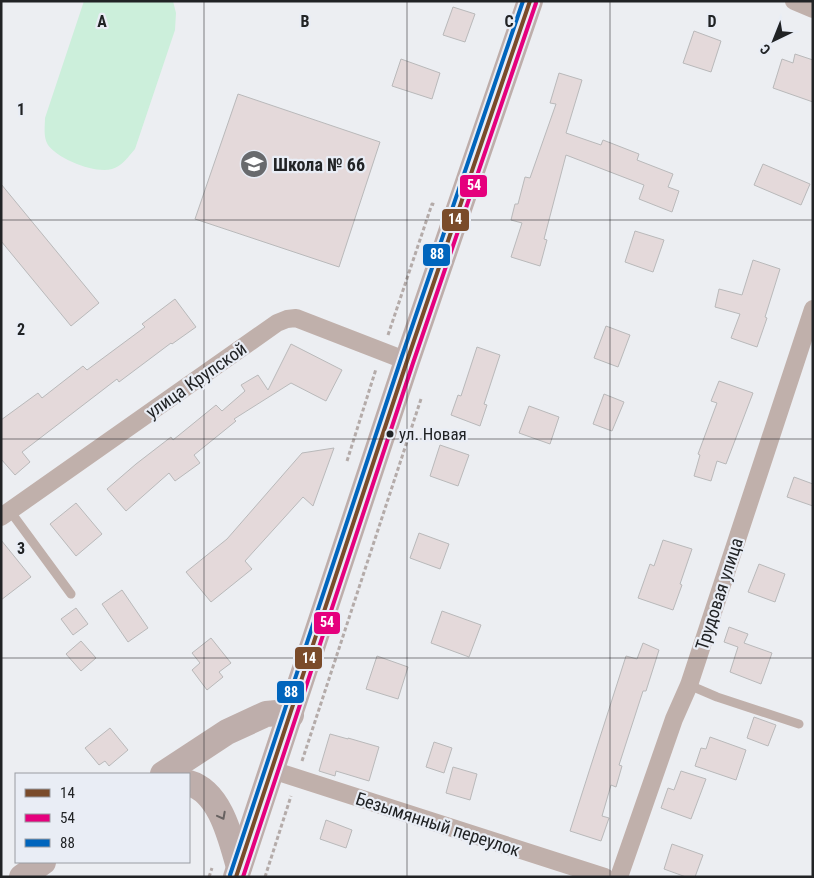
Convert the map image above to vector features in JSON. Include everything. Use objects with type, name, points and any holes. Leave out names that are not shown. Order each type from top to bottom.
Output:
[{"type":"main road","points":[[238,872],[407,362],[530,1]]},
{"type":"main road","points":[[164,773],[194,752],[234,729],[266,714],[291,715]]},
{"type":"main road","points":[[190,783],[204,790],[223,816],[238,872]]},
{"type":"main road","points":[[22,877],[42,863]]},
{"type":"street","points":[[794,1],[813,9]]},
{"type":"street","name":"Трудовая улица","points":[[619,877],[674,719],[689,685],[813,310]]},
{"type":"street","name":"улица Крупской","points":[[6,514],[277,323],[287,318],[296,318],[407,362]]},
{"type":"street","name":"Безымянный переулок","points":[[272,770],[605,877]]},
{"type":"lane","points":[[6,514],[71,594]]},
{"type":"lane","points":[[689,685],[717,697],[799,724]]},
{"type":"path","points":[[265,877],[422,396]]},
{"type":"green space","points":[[84,1],[173,1],[176,13],[175,30],[135,149],[122,164],[112,169],[96,169],[68,160],[53,150],[45,139],[45,118]]},
{"type":"building","points":[[453,7],[475,14],[465,42],[443,35]]},
{"type":"building","points":[[694,31],[721,41],[711,72],[683,63]]},
{"type":"building","points":[[795,54],[813,60],[813,102],[773,88],[782,59],[793,63]]},
{"type":"building","points":[[401,59],[440,73],[432,99],[392,86]]},
{"type":"building","points":[[559,73],[582,80],[566,133],[601,145],[603,140],[639,154],[637,160],[673,174],[668,187],[679,191],[672,212],[639,199],[644,185],[566,155],[544,239],[547,240],[540,266],[511,257],[522,223],[511,220],[515,204],[518,204],[525,177],[530,178],[556,104],[550,103]]},
{"type":"building","points":[[238,94],[380,142],[339,267],[195,219]]},
{"type":"building","points":[[763,164],[810,184],[801,205],[754,185]]},
{"type":"building","points":[[1,184],[99,303],[71,326],[1,241]]},
{"type":"building","points":[[635,231],[664,240],[653,272],[625,262]]},
{"type":"building","points":[[753,260],[780,269],[757,347],[731,338],[740,314],[715,307],[719,289],[742,295]]},
{"type":"building","points":[[175,299],[196,327],[171,343],[119,382],[117,379],[22,452],[30,462],[15,475],[1,459],[1,420],[38,393],[42,398],[83,366],[87,370],[145,327],[142,324]]},
{"type":"building","points":[[606,326],[630,335],[618,367],[594,358]]},
{"type":"building","points":[[291,344],[342,370],[326,401],[291,383],[234,419],[236,421],[194,455],[200,463],[175,481],[169,473],[126,511],[107,489],[171,437],[173,440],[216,405],[222,411],[245,391],[241,385],[258,375],[268,390]]},
{"type":"building","points":[[477,347],[500,355],[484,404],[487,405],[480,426],[451,415],[458,395],[461,396]]},
{"type":"building","points":[[719,381],[753,393],[726,464],[717,461],[711,481],[694,476],[700,455],[698,454],[717,403],[711,401]]},
{"type":"building","points":[[604,394],[624,402],[612,431],[593,424]]},
{"type":"building","points":[[529,406],[559,417],[550,444],[519,433]]},
{"type":"building","points":[[440,445],[469,455],[458,486],[430,476]]},
{"type":"building","points":[[334,448],[313,506],[303,497],[245,561],[252,569],[211,602],[186,572],[227,539],[302,453]]},
{"type":"building","points":[[794,477],[813,484],[813,506],[787,497]]},
{"type":"building","points":[[76,503],[102,534],[76,556],[50,524]]},
{"type":"building","points":[[419,533],[449,544],[440,569],[410,558]]},
{"type":"building","points":[[1,540],[31,577],[1,600]]},
{"type":"building","points":[[663,540],[692,549],[673,610],[638,598],[650,564],[654,566]]},
{"type":"building","points":[[759,564],[785,574],[775,602],[748,592]]},
{"type":"building","points":[[122,590],[148,628],[128,642],[102,604]]},
{"type":"building","points":[[76,608],[88,624],[73,635],[61,619]]},
{"type":"building","points":[[442,611],[481,625],[469,657],[431,643]]},
{"type":"building","points":[[729,627],[748,634],[744,643],[772,653],[761,684],[730,672],[738,647],[724,642]]},
{"type":"building","points":[[211,638],[231,663],[219,672],[223,677],[207,690],[192,670],[200,663],[192,653]]},
{"type":"building","points":[[81,641],[96,658],[81,671],[66,654]]},
{"type":"building","points":[[643,643],[659,650],[646,691],[643,691],[619,765],[622,766],[616,787],[611,785],[602,816],[609,818],[601,841],[570,831],[626,656],[637,659]]},
{"type":"building","points":[[377,656],[408,667],[398,699],[366,689]]},
{"type":"building","points":[[754,717],[776,725],[768,746],[747,738]]},
{"type":"building","points":[[110,728],[128,750],[109,766],[105,761],[99,765],[85,748]]},
{"type":"building","points":[[330,734],[379,747],[369,781],[336,771],[335,776],[319,771]]},
{"type":"building","points":[[710,737],[746,750],[736,780],[695,766],[701,748],[706,749]]},
{"type":"building","points":[[434,742],[452,748],[444,773],[426,767]]},
{"type":"building","points":[[453,767],[477,774],[470,800],[446,793]]},
{"type":"building","points":[[681,771],[706,779],[691,819],[661,808],[668,788],[674,790]]},
{"type":"building","points":[[326,820],[352,830],[346,848],[320,839]]},
{"type":"building","points":[[672,844],[703,855],[695,877],[686,877],[664,869]]},
{"type":"transit line","name":"88","points":[[230,875],[401,359],[523,1]]},
{"type":"transit line","name":"14","points":[[236,877],[407,361],[530,1]]},
{"type":"transit line","name":"54","points":[[243,877],[413,363],[536,3]]},
{"type":"place","name":"Школа № 66","points":[[254,164]]},
{"type":"place","name":"ул. Новая","points":[[390,434]]}]
